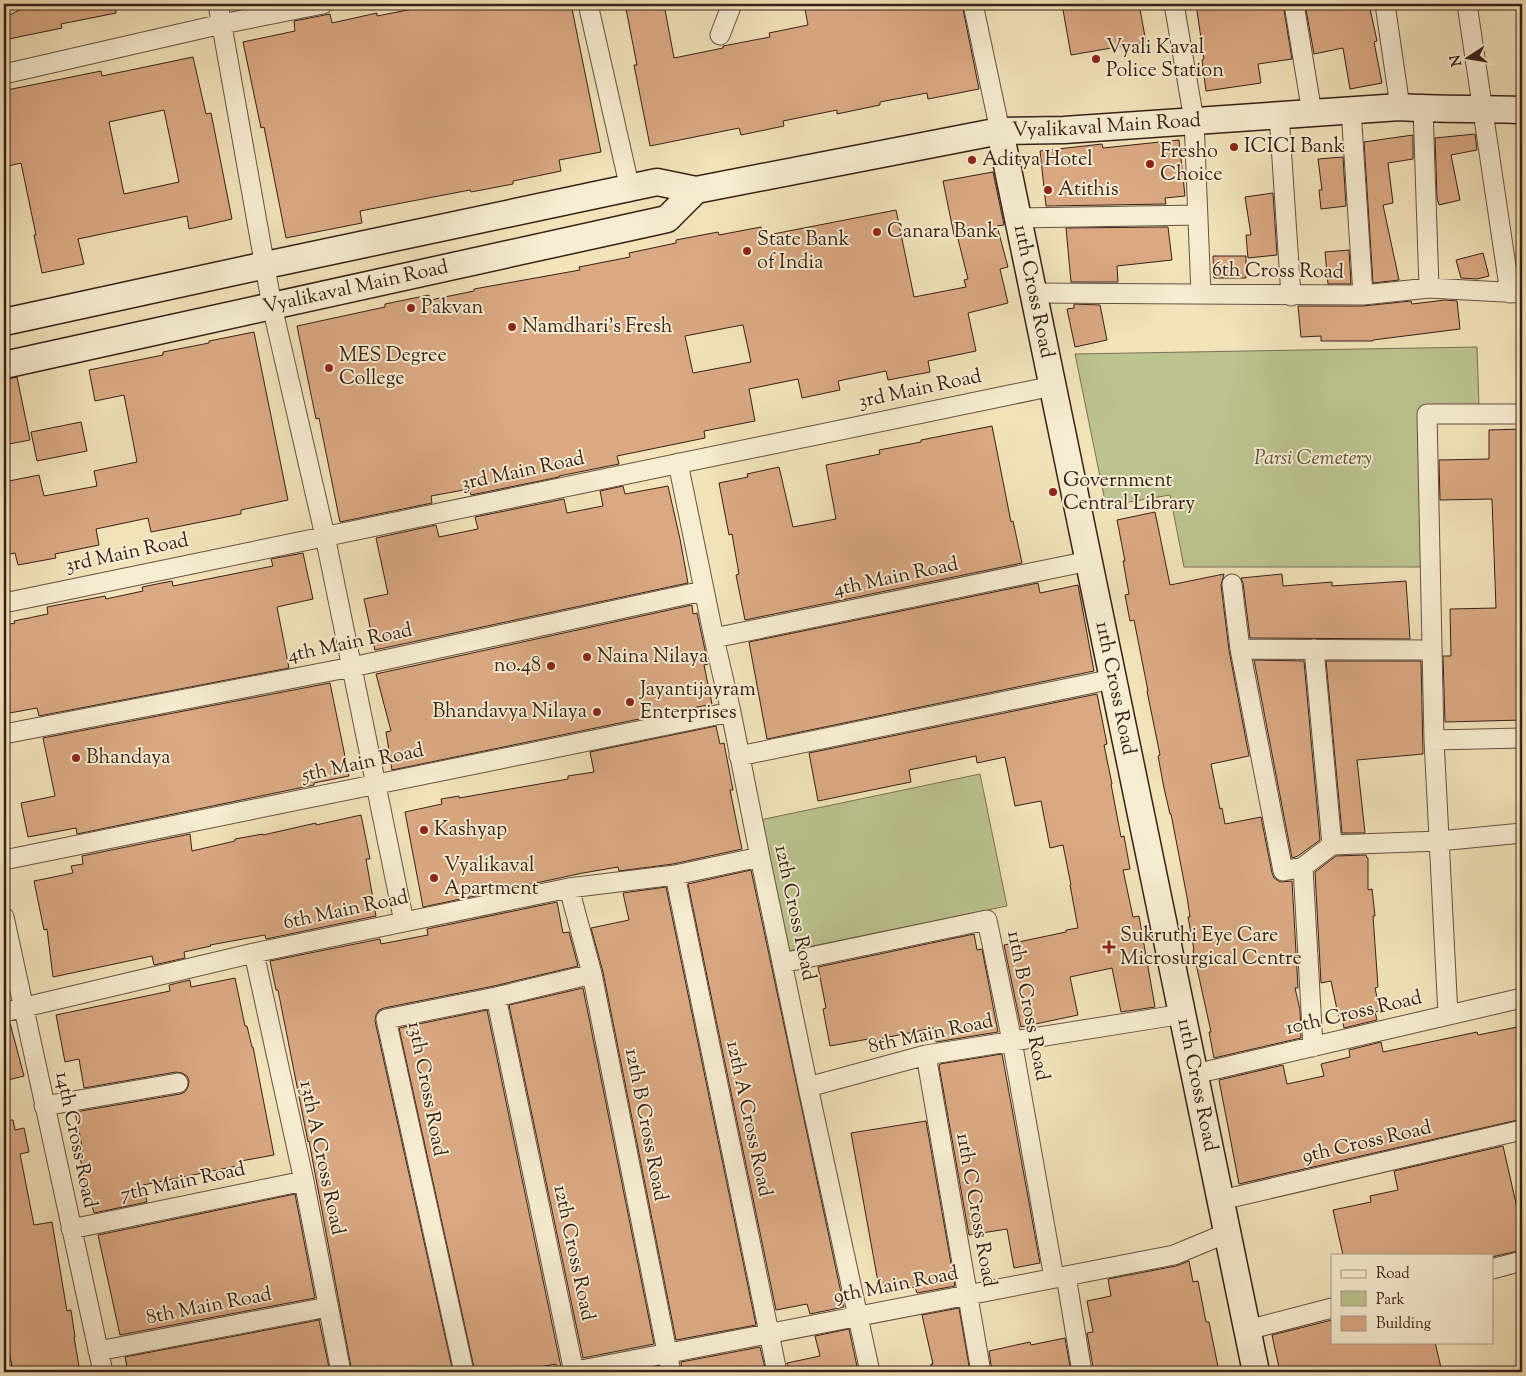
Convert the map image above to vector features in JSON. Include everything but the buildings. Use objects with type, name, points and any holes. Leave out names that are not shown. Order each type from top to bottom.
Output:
[{"type":"street","points":[[218,4],[272,306],[325,536],[404,922]]},
{"type":"street","points":[[4,74],[222,24],[323,4]]},
{"type":"street","points":[[588,4],[630,189]]},
{"type":"street","points":[[720,35],[732,4]]},
{"type":"street","name":"11th Cross Road","points":[[973,4],[1256,1372]]},
{"type":"street","points":[[1174,4],[1194,120],[1201,294]]},
{"type":"street","points":[[1294,4],[1312,113]]},
{"type":"street","points":[[1385,4],[1411,108],[1430,288]]},
{"type":"street","points":[[1467,4],[1483,108],[1516,293]]},
{"type":"street","name":"Vyalikaval Main Road","points":[[4,322],[657,182],[696,190],[1000,131],[1064,130],[1351,109],[1483,108],[1522,110]]},
{"type":"street","points":[[1351,109],[1363,295]]},
{"type":"street","points":[[1279,114],[1291,296]]},
{"type":"street","name":"Vyalikaval Main Road","points":[[4,365],[667,220],[696,190]]},
{"type":"street","points":[[1018,218],[1198,215]]},
{"type":"street","name":"6th Cross Road","points":[[1033,293],[1291,296],[1363,295],[1430,288],[1516,293]]},
{"type":"street","name":"3rd Main Road","points":[[4,603],[1053,386]]},
{"type":"street","points":[[1448,1015],[1434,740],[1427,414],[1522,414]]},
{"type":"street","name":"12th Cross Road","points":[[678,463],[808,1087],[870,1372]]},
{"type":"street","name":"4th Main Road","points":[[714,638],[1089,561]]},
{"type":"street","points":[[1232,584],[1240,649],[1283,871],[1303,867],[1332,845],[1440,841],[1522,833]]},
{"type":"street","name":"4th Main Road","points":[[4,734],[352,667],[704,591]]},
{"type":"street","points":[[1240,649],[1432,650]]},
{"type":"street","points":[[1314,649],[1332,845]]},
{"type":"street","points":[[739,756],[1113,679]]},
{"type":"street","name":"5th Main Road","points":[[4,860],[731,712]]},
{"type":"street","points":[[1434,740],[1522,738]]},
{"type":"street","name":"6th Main Road","points":[[4,1012],[254,953],[569,888],[675,875],[760,857]]},
{"type":"street","points":[[1303,867],[1313,1047]]},
{"type":"street","name":"12th A Cross Road","points":[[675,875],[776,1372]]},
{"type":"street","name":"12th B Cross Road","points":[[569,888],[592,974],[671,1372]]},
{"type":"street","name":"14th Cross Road","points":[[4,917],[103,1372]]},
{"type":"street","name":"11th B Cross Road","points":[[782,963],[987,920],[1060,1277],[1082,1372]]},
{"type":"street","name":"13th A Cross Road","points":[[254,953],[304,1181],[341,1372]]},
{"type":"street","name":"13th Cross Road","points":[[464,1372],[386,1019],[496,997],[592,974]]},
{"type":"street","name":"12th Cross Road","points":[[496,997],[581,1371]]},
{"type":"street","name":"10th Cross Road","points":[[1195,1074],[1522,998]]},
{"type":"street","name":"8th Main Road","points":[[808,1087],[926,1055],[1183,1014]]},
{"type":"street","name":"11th C Cross Road","points":[[926,1055],[981,1372]]},
{"type":"street","points":[[44,1106],[178,1083]]},
{"type":"street","name":"9th Cross Road","points":[[1221,1200],[1522,1130]]},
{"type":"street","name":"7th Main Road","points":[[71,1229],[304,1181]]},
{"type":"street","name":"9th Main Road","points":[[581,1371],[1174,1255],[1227,1233]]},
{"type":"street","points":[[1494,1268],[1522,1261]]},
{"type":"street","name":"8th Main Road","points":[[98,1351],[328,1307]]},
{"type":"street","points":[[1247,1330],[1331,1308]]},
{"type":"green space","name":"Parsi Cemetery","points":[[1477,347],[1479,406],[1421,407],[1423,567],[1184,567],[1170,495],[1106,506],[1075,354]]},
{"type":"green space","points":[[980,774],[1007,906],[788,951],[760,820]]},
{"type":"place","name":"Vyali Kaval Police Station","points":[[1096,59]]},
{"type":"place","name":"ICICI Bank","points":[[1234,147]]},
{"type":"place","name":"Aditya Hotel","points":[[972,160]]},
{"type":"place","name":"Fresho Choice","points":[[1150,164]]},
{"type":"place","name":"Atithis","points":[[1048,190]]},
{"type":"place","name":"Canara Bank","points":[[877,232]]},
{"type":"place","name":"State Bank of India","points":[[747,251]]},
{"type":"place","name":"Pakvan","points":[[411,308]]},
{"type":"place","name":"Namdhari's Fresh","points":[[512,327]]},
{"type":"place","name":"MES Degree College","points":[[329,368]]},
{"type":"place","name":"Government Central Library","points":[[1053,492]]},
{"type":"place","name":"Naina Nilaya","points":[[587,657]]},
{"type":"place","name":"no.48","points":[[551,666]]},
{"type":"place","name":"Jayantijayram Enterprises","points":[[630,702]]},
{"type":"place","name":"Bhandavya Nilaya","points":[[597,712]]},
{"type":"place","name":"Bhandaya","points":[[76,758]]},
{"type":"place","name":"Kashyap","points":[[424,830]]},
{"type":"place","name":"Vyalikaval Apartment","points":[[434,878]]},
{"type":"place","name":"Sukruthi Eye Care Microsurgical Centre","points":[[1109,947]]}]
